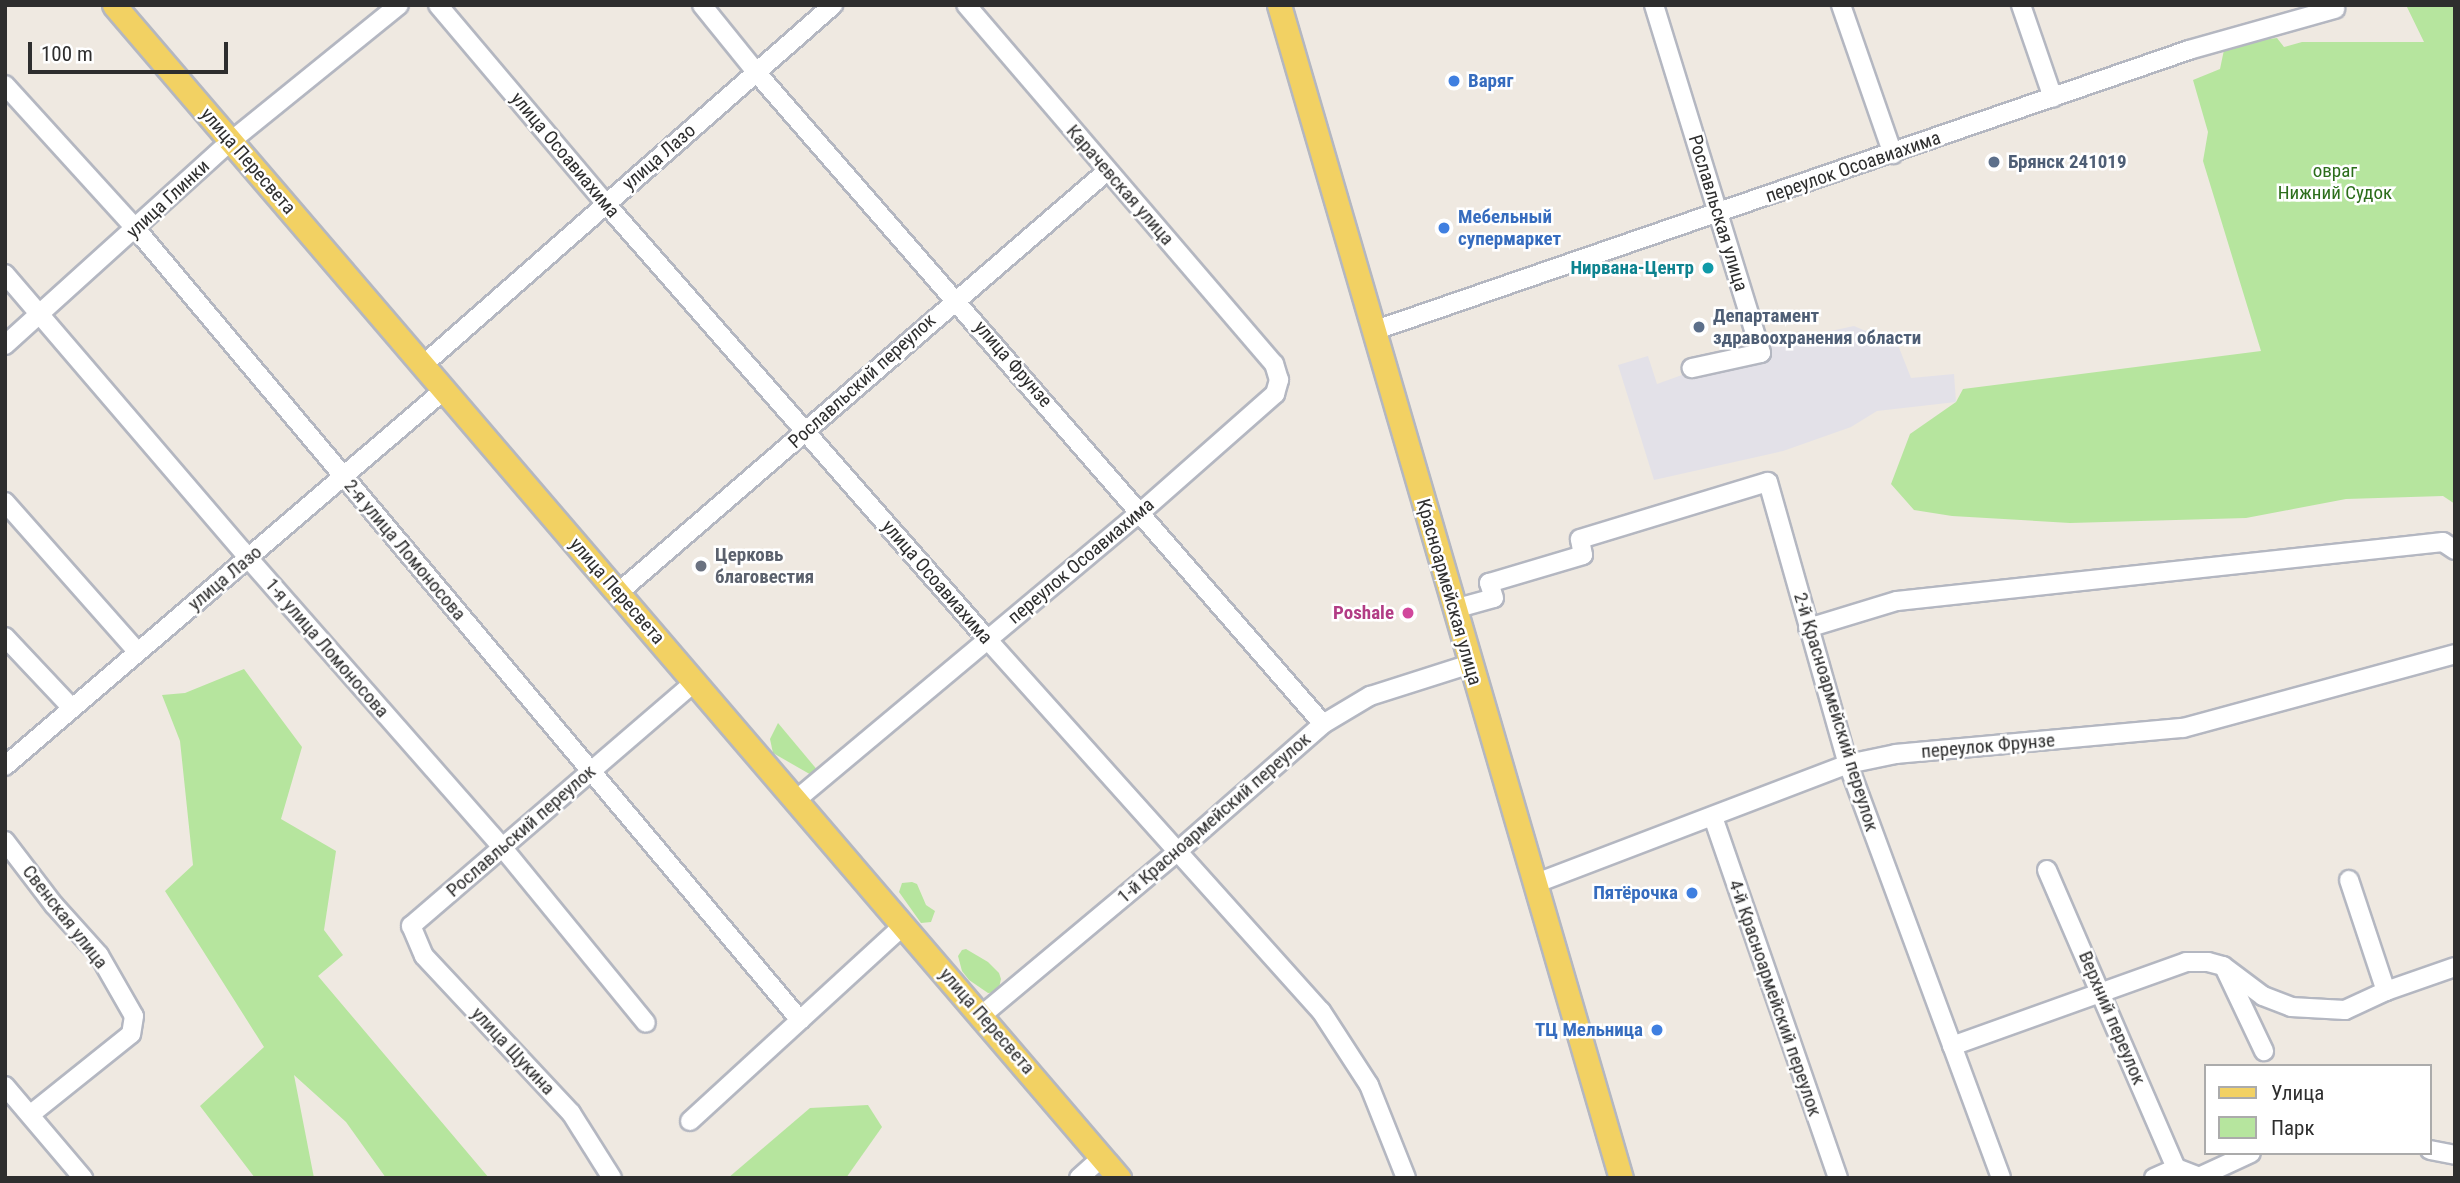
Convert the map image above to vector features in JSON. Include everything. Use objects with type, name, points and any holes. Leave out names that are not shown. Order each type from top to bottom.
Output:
[{"type":"main road","name":"улица Пересвета","points":[[114,5],[1119,1178]]},
{"type":"main road","name":"Красноармейская улица","points":[[1279,5],[1621,1178]]},
{"type":"street","name":"улица Глинки","points":[[5,345],[230,141],[399,5]]},
{"type":"street","name":"улица Осоавиахима","points":[[438,5],[606,204],[987,639],[1321,1011],[1369,1085],[1406,1178]]},
{"type":"street","name":"улица Фрунзе","points":[[702,5],[756,72],[1323,724]]},
{"type":"street","name":"улица Лазо","points":[[423,365],[833,5]]},
{"type":"street","name":"Карачевская улица","points":[[966,5],[1274,364]]},
{"type":"street","name":"Рославльская улица","points":[[1654,5],[1761,353],[1692,368]]},
{"type":"street","points":[[1841,5],[1893,153]]},
{"type":"street","points":[[2021,5],[2053,98]]},
{"type":"street","name":"переулок Осоавиахима","points":[[1373,331],[2189,50],[2335,9]]},
{"type":"street","name":"2-я улица Ломоносова","points":[[5,85],[136,229],[589,772],[800,1020]]},
{"type":"street","name":"Рославльский переулок","points":[[618,593],[955,299],[1107,171]]},
{"type":"street","name":"1-я улица Ломоносова","points":[[5,274],[249,559],[502,847],[646,1023]]},
{"type":"street","name":"переулок Осоавиахима","points":[[796,800],[1141,512],[1275,394],[1279,380],[1274,364]]},
{"type":"street","name":"улица Лазо","points":[[5,766],[137,651],[345,478],[444,390]]},
{"type":"street","name":"2-й Красноармейский переулок","points":[[1454,609],[1494,598],[1489,583],[1583,555],[1580,539],[1768,482],[1848,764],[2001,1178]]},
{"type":"street","points":[[5,502],[137,651]]},
{"type":"street","points":[[1808,628],[1897,601],[2443,542],[2455,550]]},
{"type":"street","points":[[5,637],[71,707]]},
{"type":"street","name":"переулок Фрунзе","points":[[1534,884],[1848,764],[1896,754],[2183,728],[2455,654]]},
{"type":"street","name":"1-й Красноармейский переулок","points":[[982,1015],[1178,851],[1323,724],[1370,696],[1470,664]]},
{"type":"street","name":"Рославльский переулок","points":[[411,926],[695,682]]},
{"type":"street","name":"4-й Красноармейский переулок","points":[[1713,817],[1838,1178]]},
{"type":"street","name":"Свенская улица","points":[[5,841],[54,905],[99,955],[134,1016],[131,1034],[31,1115]]},
{"type":"street","name":"Верхний переулок","points":[[2047,870],[2176,1168]]},
{"type":"street","points":[[2348,880],[2386,991]]},
{"type":"street","points":[[690,1121],[904,925]]},
{"type":"street","name":"улица Щукина","points":[[411,926],[424,956],[571,1113],[612,1178]]},
{"type":"street","points":[[1952,1046],[2186,962],[2208,962],[2223,966],[2263,996],[2291,1007],[2346,1010],[2386,991],[2455,967]]},
{"type":"street","points":[[2223,966],[2264,1051]]},
{"type":"street","points":[[5,1086],[83,1178]]},
{"type":"street","points":[[2432,1150],[2455,1155]]},
{"type":"street","points":[[2154,1178],[2176,1168],[2199,1177],[2247,1155]]},
{"type":"street","points":[[1079,1178],[1102,1157]]},
{"type":"shaded area","points":[[1854,326],[1898,345],[1911,378],[1954,374],[1956,402],[1877,411],[1851,427],[1783,451],[1654,480],[1618,365],[1648,356],[1657,384],[1765,345]]},
{"type":"green space","name":"овраг Нижний Судок","points":[[2406,5],[2455,5],[2455,504],[2443,496],[2346,499],[2246,518],[2070,523],[1952,516],[1914,510],[1891,484],[1910,434],[1956,402],[1963,389],[2261,351],[2203,161],[2208,132],[2193,80],[2220,69],[2225,45],[2277,38],[2284,47],[2302,42],[2424,42]]},
{"type":"green space","points":[[244,669],[302,747],[281,819],[336,851],[324,930],[343,955],[318,976],[489,1178],[386,1178],[346,1122],[294,1075],[314,1178],[255,1178],[200,1106],[264,1047],[165,891],[193,865],[180,741],[162,695],[185,693]]},
{"type":"green space","points":[[778,723],[819,772],[813,776],[773,753],[770,739]]},
{"type":"green space","points":[[902,883],[917,884],[926,905],[935,911],[931,922],[921,923],[899,892]]},
{"type":"green space","points":[[966,949],[988,962],[999,973],[1001,979],[998,992],[988,993],[969,980],[962,971],[958,956]]},
{"type":"green space","points":[[868,1105],[882,1127],[846,1178],[728,1178],[810,1108]]},
{"type":"place","name":"Варяг","points":[[1454,81]]},
{"type":"place","name":"Брянск 241019","points":[[1994,162]]},
{"type":"place","name":"Мебельный супермаркет","points":[[1444,228]]},
{"type":"place","name":"Нирвана-Центр","points":[[1708,268]]},
{"type":"place","name":"Департамент здравоохранения области","points":[[1699,327]]},
{"type":"place","name":"Церковь благовестия","points":[[701,566]]},
{"type":"place","name":"Poshale","points":[[1408,613]]},
{"type":"place","name":"Пятёрочка","points":[[1692,893]]},
{"type":"place","name":"ТЦ Мельница","points":[[1657,1030]]}]
